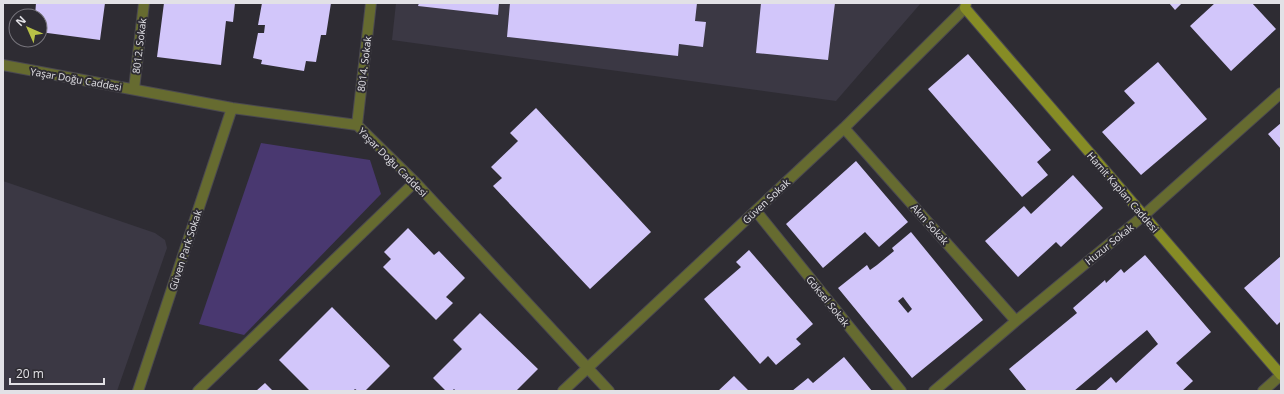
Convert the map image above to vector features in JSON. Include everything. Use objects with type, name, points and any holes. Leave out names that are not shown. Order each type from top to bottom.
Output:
[{"type":"street","name":"8012. Sokak","points":[[134,89],[144,3]]},
{"type":"street","name":"8014. Sokak","points":[[357,125],[371,3]]},
{"type":"street","name":"Güven Sokak","points":[[563,391],[844,128],[965,6]]},
{"type":"street","name":"Hamit Kaplan Caddesi","points":[[965,6],[1143,216],[1281,375]]},
{"type":"street","name":"Yaşar Doğu Caddesi","points":[[3,65],[232,108],[357,125],[415,182],[609,391]]},
{"type":"street","name":"Huzur Sokak","points":[[934,391],[1143,216],[1281,93]]},
{"type":"street","name":"Güven Park Sokak","points":[[138,391],[232,108]]},
{"type":"street","name":"Akın Sokak","points":[[844,128],[1016,321]]},
{"type":"street","points":[[198,391],[415,182]]},
{"type":"street","name":"Göksel Sokak","points":[[756,211],[901,391]]},
{"type":"street","points":[[1263,391],[1281,375]]},
{"type":"shaded area","points":[[396,3],[921,3],[836,101],[392,40]]},
{"type":"shaded area","points":[[261,143],[370,160],[381,194],[244,335],[199,324]]},
{"type":"shaded area","points":[[3,181],[155,233],[165,240],[167,248],[117,391],[3,391]]},
{"type":"building","points":[[36,3],[105,3],[100,40],[48,33],[48,8],[36,8]]},
{"type":"building","points":[[164,3],[235,3],[233,22],[226,21],[221,65],[157,57]]},
{"type":"building","points":[[262,3],[331,3],[326,35],[321,35],[316,62],[306,61],[304,71],[261,64],[262,60],[253,58],[258,33],[264,33],[265,25],[258,25]]},
{"type":"building","points":[[419,3],[499,3],[498,15],[418,6]]},
{"type":"building","points":[[510,3],[697,3],[695,21],[706,22],[703,47],[679,44],[678,56],[507,37]]},
{"type":"building","points":[[761,3],[835,3],[828,60],[756,53]]},
{"type":"building","points":[[1169,3],[1182,3],[1175,10]]},
{"type":"building","points":[[1215,3],[1252,3],[1276,29],[1231,71],[1190,26]]},
{"type":"building","points":[[968,54],[1051,150],[1037,162],[1048,175],[1022,197],[928,89]]},
{"type":"building","points":[[1158,62],[1207,119],[1141,175],[1102,132],[1135,103],[1124,91]]},
{"type":"building","points":[[536,108],[651,232],[590,289],[493,186],[502,178],[491,167],[518,141],[510,133]]},
{"type":"building","points":[[1281,123],[1281,149],[1268,134]]},
{"type":"building","points":[[856,161],[908,222],[879,247],[865,232],[823,268],[786,224]]},
{"type":"building","points":[[1073,175],[1103,208],[1061,247],[1056,242],[1018,277],[985,241],[1024,206],[1031,214]]},
{"type":"building","points":[[408,228],[434,255],[439,251],[465,278],[446,297],[453,303],[436,320],[383,267],[391,259],[384,252]]},
{"type":"building","points":[[911,232],[983,320],[912,378],[838,288],[867,265],[870,270],[877,265],[894,251],[892,248]],"holes":[[[903,297],[912,309],[908,313],[898,301]]]},
{"type":"building","points":[[749,250],[813,324],[796,339],[801,344],[776,365],[768,356],[760,364],[704,299],[741,267],[736,262]]},
{"type":"building","points":[[1145,255],[1211,332],[1176,363],[1193,381],[1182,391],[1095,391],[1111,377],[1116,383],[1158,344],[1147,330],[1074,391],[1027,391],[1009,369],[1077,313],[1073,308],[1105,280],[1106,283],[1121,269],[1124,273]]},
{"type":"building","points":[[1281,256],[1281,321],[1277,325],[1244,288]]},
{"type":"building","points":[[332,307],[390,366],[365,391],[358,391],[355,389],[353,391],[310,391],[279,360]]},
{"type":"building","points":[[480,313],[538,369],[516,391],[456,391],[454,389],[452,391],[446,391],[433,378],[462,349],[453,340]]},
{"type":"building","points":[[844,357],[872,391],[792,391],[808,378],[813,383]]},
{"type":"building","points":[[734,376],[749,391],[718,391]]},
{"type":"building","points":[[265,383],[273,391],[256,391]]}]
